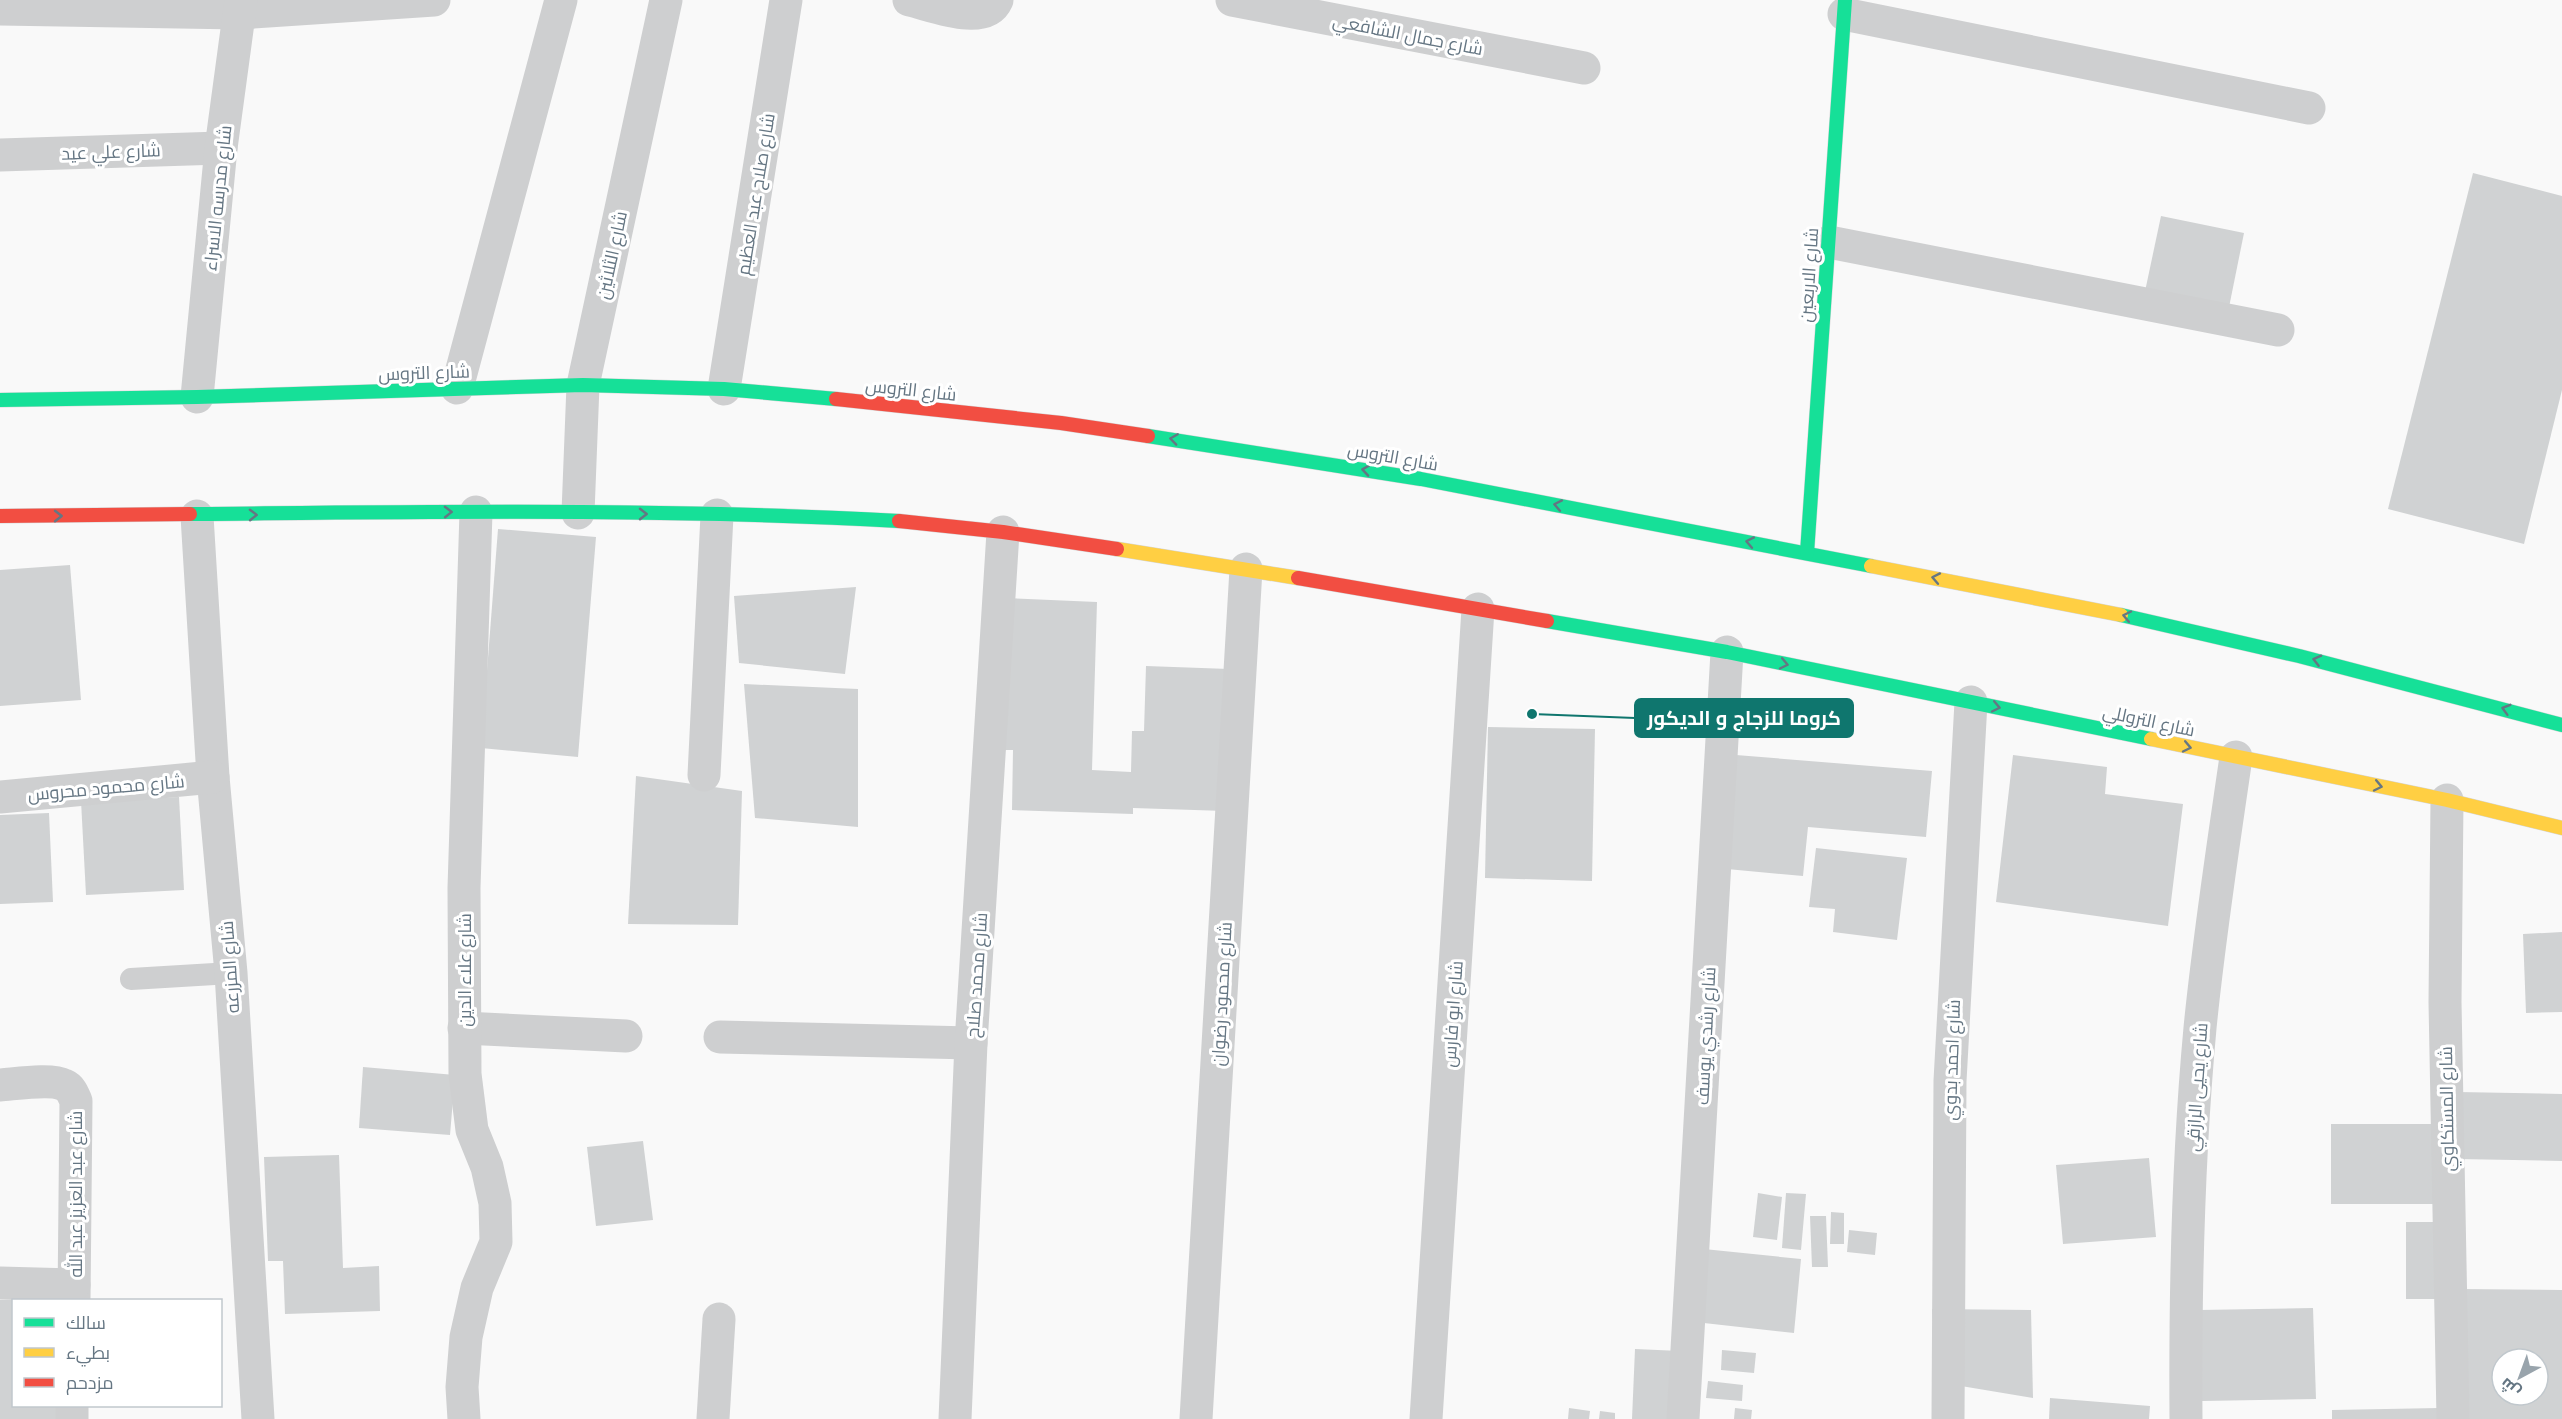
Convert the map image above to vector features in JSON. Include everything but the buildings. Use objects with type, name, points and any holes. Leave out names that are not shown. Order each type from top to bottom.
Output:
[{"type":"street","points":[[0,9],[240,7],[434,0]]},
{"type":"street","points":[[457,388],[561,0]]},
{"type":"street","name":"شارع الثلاثين","points":[[578,513],[583,385],[666,0]]},
{"type":"street","name":"شارع صلاح عبد العظيم","points":[[724,389],[786,0]]},
{"type":"street","points":[[909,0],[974,15],[986,13],[997,0]]},
{"type":"street","name":"شارع جمال الشافعي","points":[[1232,0],[1584,68]]},
{"type":"street","name":"شارع مدرسه الاسراء","points":[[197,397],[221,148],[240,7]]},
{"type":"street","points":[[1845,7],[2309,108]]},
{"type":"street","name":"شارع الاربعين","points":[[1807,553],[1845,7]]},
{"type":"street","name":"شارع علي عيد","points":[[0,155],[221,148]]},
{"type":"street","points":[[1829,242],[2277,330]]},
{"type":"street","name":"شارع التروس","points":[[0,400],[197,397],[583,385],[724,389],[1061,423],[1241,449],[1421,479],[1807,553]]},
{"type":"street","points":[[0,516],[476,512],[717,514],[908,521],[1004,531],[1246,569],[1727,652]]},
{"type":"street","name":"شارع علاء الدين","points":[[464,1419],[462,1387],[466,1337],[477,1288],[496,1242],[495,1203],[487,1167],[472,1130],[465,1074],[464,888],[476,512]]},
{"type":"street","points":[[704,775],[717,514]]},
{"type":"street","name":"شارع المزرعه","points":[[197,516],[213,777],[231,973],[258,1419]]},
{"type":"street","name":"شارع محمد صلاح","points":[[955,1419],[971,1043],[1004,531]]},
{"type":"street","points":[[1807,553],[2128,616],[2322,661],[2562,725]]},
{"type":"street","name":"شارع محمود رضوان","points":[[1196,1419],[1246,569]]},
{"type":"street","name":"شارع ابو فارس","points":[[1426,1419],[1478,609]]},
{"type":"street","name":"شارع التروللي","points":[[1727,652],[2447,800],[2562,828]]},
{"type":"street","name":"شارع رشدي يوسف","points":[[1683,1419],[1727,652]]},
{"type":"street","name":"شارع احمد بدوي","points":[[1948,1419],[1950,1081],[1971,702]]},
{"type":"street","name":"شارع يحيى الرازقي","points":[[2186,1419],[2185,1307],[2190,1167],[2216,890],[2236,757]]},
{"type":"street","name":"شارع محمود محروس","points":[[0,797],[213,777]]},
{"type":"street","name":"شارع المستكاوي","points":[[2447,800],[2445,1002],[2453,1419]]},
{"type":"street","points":[[464,1028],[626,1036]]},
{"type":"street","points":[[720,1037],[971,1043]]},
{"type":"street","name":"شارع عبد العزيز عبد الله","points":[[0,1085],[55,1082],[72,1091],[76,1101],[74,1293]]},
{"type":"street","points":[[0,1283],[74,1293]]},
{"type":"street","points":[[714,1419],[719,1319]]},
{"type":"lane","points":[[131,979],[231,973]]},
{"type":"traffic: fast","points":[[1807,553],[1845,0]]},
{"type":"traffic: fast","points":[[0,400],[197,397],[583,385],[724,389],[836,399]]},
{"type":"traffic: fast","points":[[1148,436],[1421,479],[1871,566]]},
{"type":"traffic: fast","points":[[190,514],[633,513],[899,521]]},
{"type":"traffic: fast","points":[[2121,615],[2299,656],[2562,725]]},
{"type":"traffic: fast","points":[[1547,621],[1727,652],[2151,739]]},
{"type":"traffic: slow","points":[[1117,549],[1298,578]]},
{"type":"traffic: slow","points":[[1871,566],[2121,615]]},
{"type":"traffic: slow","points":[[2151,739],[2447,800],[2562,828]]},
{"type":"traffic: jam","points":[[836,399],[1061,423],[1148,436]]},
{"type":"traffic: jam","points":[[0,516],[190,514]]},
{"type":"traffic: jam","points":[[899,521],[1003,532],[1117,549]]},
{"type":"traffic: jam","points":[[1298,578],[1547,621]]},
{"type":"place","name":"كروما للزجاج و الديكور","points":[[1532,714]]}]
